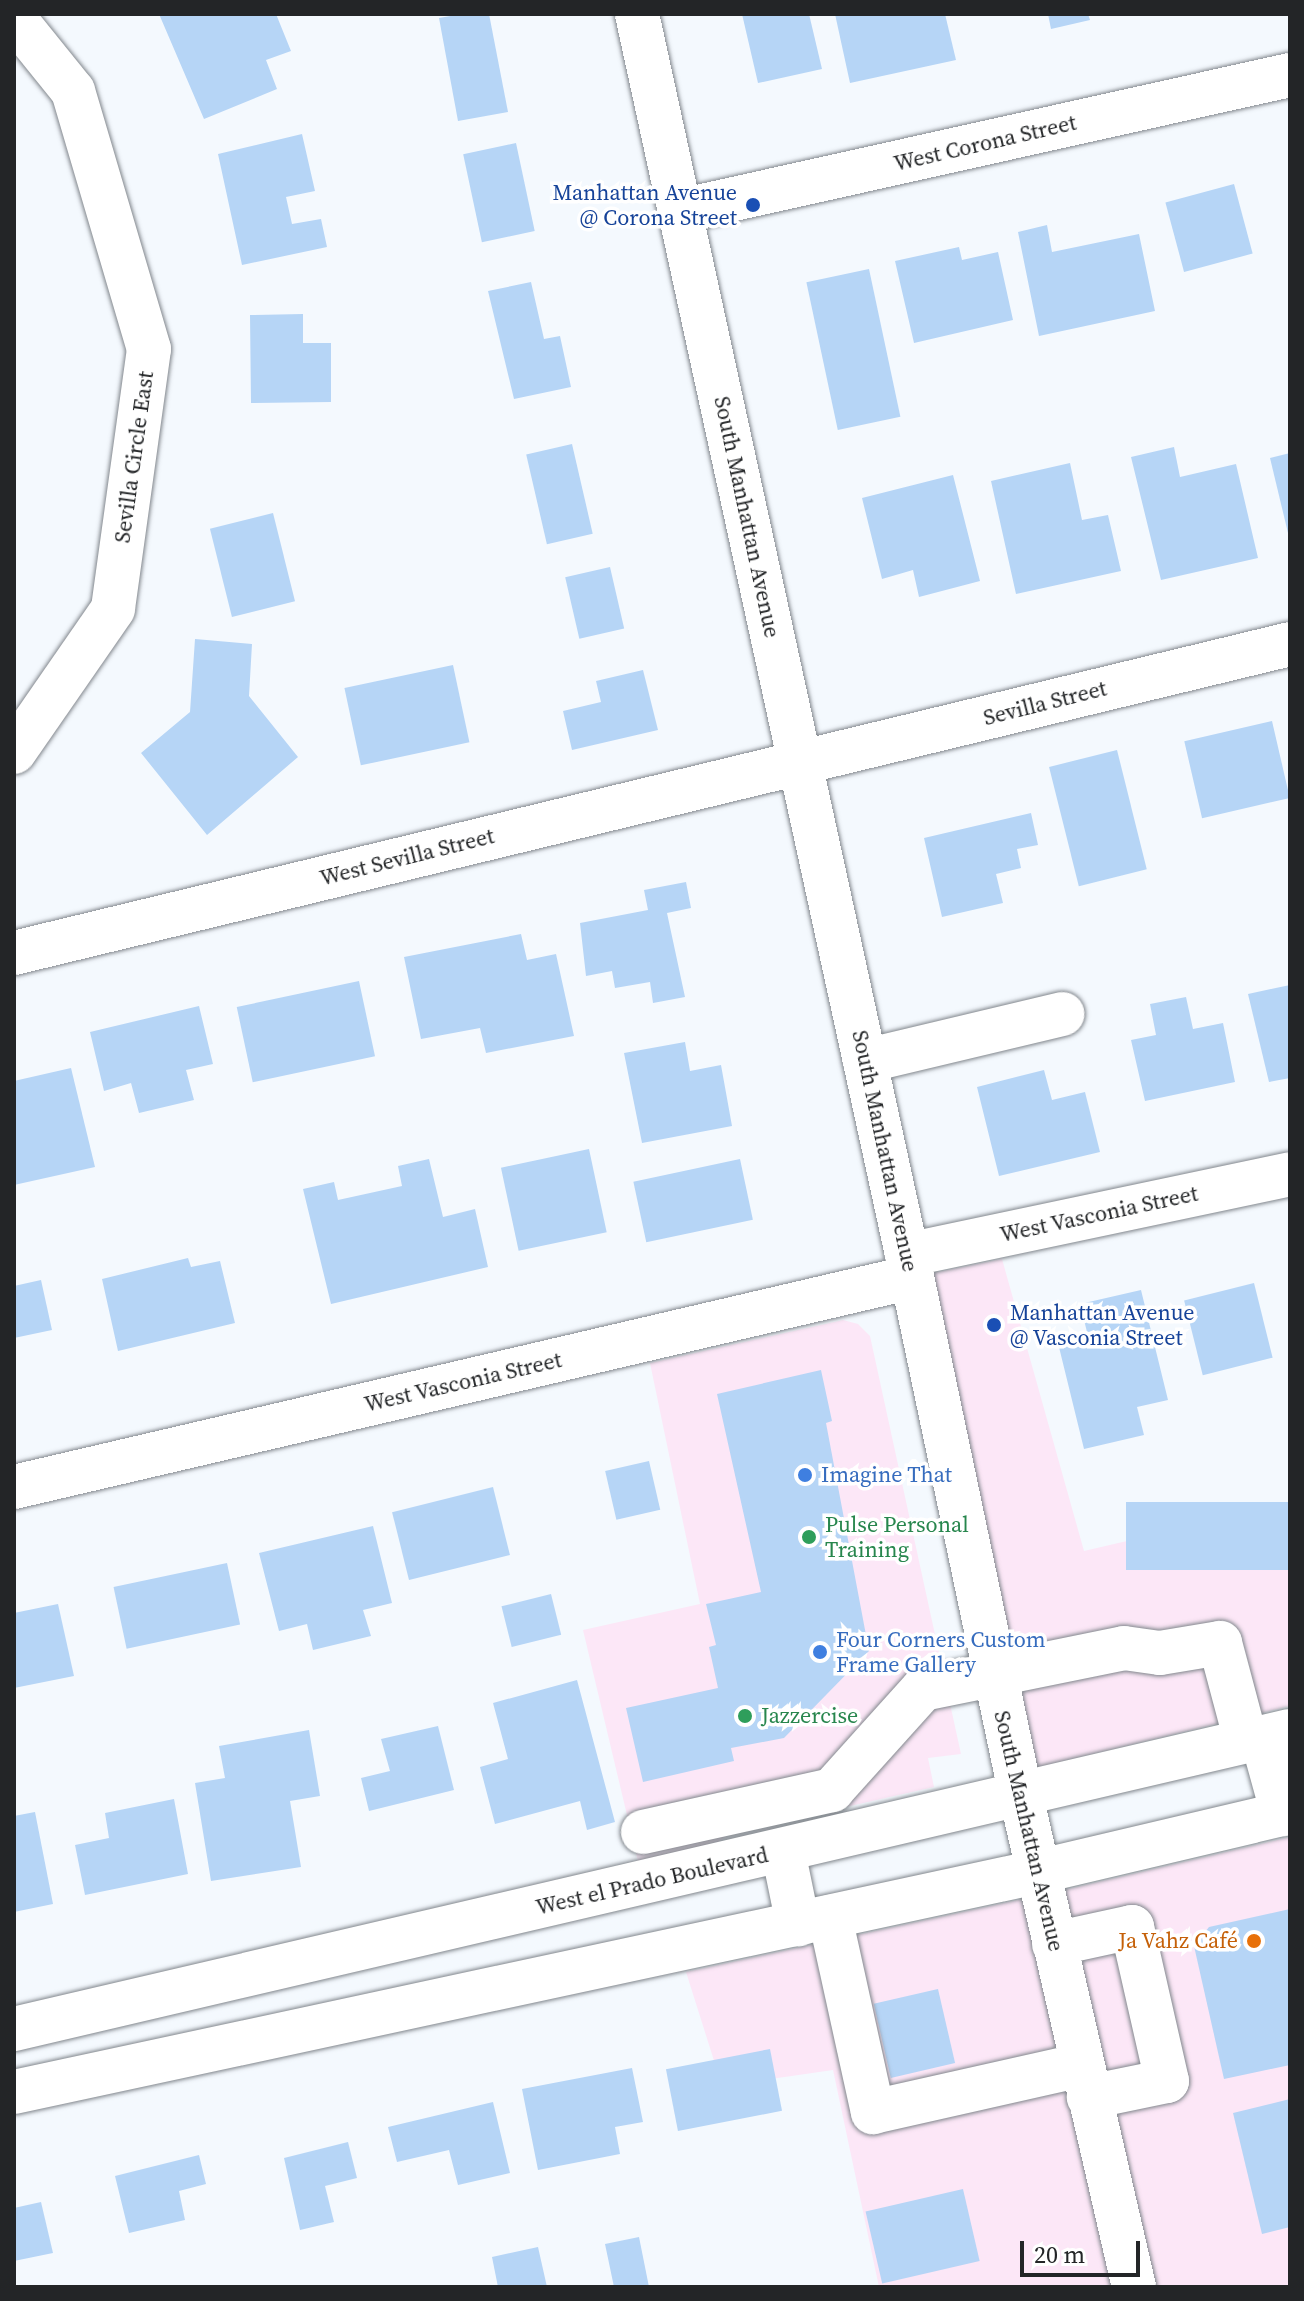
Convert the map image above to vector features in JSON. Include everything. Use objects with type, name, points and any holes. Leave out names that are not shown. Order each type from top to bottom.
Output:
[{"type":"street","name":"South Manhattan Avenue","points":[[637,14],[910,1266],[1037,1872],[1134,2287]]},
{"type":"street","name":"Sevilla Circle East","points":[[14,18],[73,91],[149,349],[113,609],[14,752]]},
{"type":"street","name":"West Corona Street","points":[[680,211],[1290,75]]},
{"type":"street","name":"Sevilla Street","points":[[801,762],[1290,644]]},
{"type":"street","name":"West Sevilla Street","points":[[14,953],[801,762]]},
{"type":"street","points":[[865,1061],[1062,1014]]},
{"type":"street","name":"West Vasconia Street","points":[[14,1487],[1290,1174]]},
{"type":"street","points":[[14,2092],[1037,1872],[1287,1813],[1266,1737],[1220,1643],[1160,1653],[1124,1648],[923,1689],[832,1790],[643,1832]]},
{"type":"street","name":"West el Prado Boulevard","points":[[14,2029],[1266,1737]]},
{"type":"street","points":[[832,1790],[842,1837]]},
{"type":"street","points":[[783,1851],[814,1920],[873,2112],[1086,2081],[1167,2081],[1132,1927],[1054,1944]]},
{"type":"street","points":[[172,1992],[185,2056]]},
{"type":"shaded area","points":[[1002,1259],[1084,1551],[1290,1503],[1290,1706],[1035,1768],[933,1273]]},
{"type":"shaded area","points":[[843,1320],[858,1324],[870,1336],[961,1754],[928,1758],[934,1787],[727,1834],[700,1860],[641,1874],[583,1630],[700,1604],[650,1363]]},
{"type":"shaded area","points":[[1290,1837],[1290,2287],[1155,2287],[1064,1890]]},
{"type":"shaded area","points":[[1023,1899],[1112,2287],[879,2287],[833,2070],[722,2086],[686,1972]]},
{"type":"building","points":[[159,14],[276,14],[291,51],[266,60],[277,89],[204,119]]},
{"type":"building","points":[[489,14],[508,112],[458,121],[439,18]]},
{"type":"building","points":[[742,14],[809,14],[822,69],[758,83]]},
{"type":"building","points":[[835,14],[945,14],[956,60],[850,83]]},
{"type":"building","points":[[1048,14],[1088,14],[1090,20],[1051,29]]},
{"type":"building","points":[[302,134],[315,191],[286,197],[292,224],[321,219],[327,247],[242,265],[218,154]]},
{"type":"building","points":[[516,143],[535,231],[482,242],[463,154]]},
{"type":"building","points":[[1234,184],[1253,254],[1184,272],[1165,202]]},
{"type":"building","points":[[1047,225],[1052,252],[1139,234],[1155,311],[1039,336],[1018,232]]},
{"type":"building","points":[[959,247],[962,260],[998,252],[1013,320],[914,343],[895,261]]},
{"type":"building","points":[[869,269],[900,417],[838,430],[806,282]]},
{"type":"building","points":[[531,282],[544,339],[560,336],[571,387],[514,399],[488,291]]},
{"type":"building","points":[[303,314],[303,343],[331,343],[331,402],[251,403],[250,315]]},
{"type":"building","points":[[572,444],[593,534],[547,544],[526,455]]},
{"type":"building","points":[[1174,447],[1180,477],[1236,464],[1258,558],[1161,580],[1131,457]]},
{"type":"building","points":[[1290,453],[1290,532],[1288,533],[1270,458]]},
{"type":"building","points":[[1070,463],[1082,520],[1108,515],[1121,571],[1016,594],[991,481]]},
{"type":"building","points":[[953,475],[980,581],[919,597],[913,570],[882,579],[862,498]]},
{"type":"building","points":[[273,513],[295,601],[232,617],[210,529]]},
{"type":"building","points":[[610,567],[624,628],[579,639],[565,577]]},
{"type":"building","points":[[195,639],[252,644],[249,696],[298,757],[207,835],[141,753],[190,712]]},
{"type":"building","points":[[453,665],[469,742],[361,765],[344,688]]},
{"type":"building","points":[[643,670],[658,730],[572,750],[563,711],[601,702],[596,681]]},
{"type":"building","points":[[1272,721],[1290,798],[1202,818],[1184,741]]},
{"type":"building","points":[[1117,750],[1147,869],[1079,886],[1049,767]]},
{"type":"building","points":[[1031,813],[1038,845],[1017,849],[1021,868],[996,874],[1003,903],[942,917],[924,838]]},
{"type":"building","points":[[686,882],[691,908],[667,913],[685,997],[653,1003],[650,982],[615,988],[612,971],[586,976],[580,923],[648,910],[644,890]]},
{"type":"building","points":[[521,934],[527,960],[556,954],[574,1036],[486,1053],[480,1028],[421,1039],[404,957]]},
{"type":"building","points":[[359,981],[375,1056],[253,1082],[237,1007]]},
{"type":"building","points":[[1290,985],[1290,1078],[1269,1082],[1248,994]]},
{"type":"building","points":[[1186,997],[1193,1029],[1223,1023],[1235,1082],[1145,1101],[1131,1040],[1156,1035],[1150,1004]]},
{"type":"building","points":[[199,1006],[213,1064],[186,1070],[194,1100],[139,1113],[131,1083],[104,1091],[90,1032]]},
{"type":"building","points":[[685,1042],[690,1071],[721,1065],[732,1126],[642,1143],[624,1053]]},
{"type":"building","points":[[71,1068],[95,1167],[14,1185],[14,1081]]},
{"type":"building","points":[[1044,1070],[1052,1100],[1085,1092],[1100,1152],[999,1176],[977,1087]]},
{"type":"building","points":[[589,1149],[607,1232],[519,1251],[501,1168]]},
{"type":"building","points":[[429,1159],[443,1217],[475,1209],[488,1267],[331,1304],[303,1189],[334,1182],[338,1200],[402,1186],[398,1166]]},
{"type":"building","points":[[740,1159],[753,1220],[646,1242],[633,1182]]},
{"type":"building","points":[[188,1258],[191,1267],[220,1261],[235,1323],[118,1351],[102,1279]]},
{"type":"building","points":[[41,1280],[52,1330],[14,1338],[14,1286]]},
{"type":"building","points":[[1254,1283],[1273,1358],[1203,1375],[1184,1300]]},
{"type":"building","points":[[1141,1290],[1168,1400],[1137,1407],[1144,1435],[1084,1449],[1057,1339],[1087,1332],[1080,1304]]},
{"type":"building","points":[[821,1370],[832,1421],[826,1423],[869,1651],[784,1738],[731,1748],[734,1761],[643,1782],[626,1708],[718,1688],[709,1647],[716,1645],[706,1604],[761,1592],[717,1394]]},
{"type":"building","points":[[649,1461],[660,1510],[616,1520],[605,1471]]},
{"type":"building","points":[[493,1487],[510,1555],[409,1580],[392,1512]]},
{"type":"building","points":[[1126,1502],[1290,1502],[1290,1570],[1126,1570]]},
{"type":"building","points":[[373,1526],[392,1603],[363,1610],[371,1636],[313,1650],[307,1624],[279,1631],[259,1553]]},
{"type":"building","points":[[227,1563],[240,1625],[127,1649],[114,1587]]},
{"type":"building","points":[[551,1594],[561,1635],[512,1647],[502,1606]]},
{"type":"building","points":[[58,1604],[74,1676],[14,1688],[14,1613]]},
{"type":"building","points":[[577,1680],[615,1822],[587,1830],[580,1801],[495,1824],[480,1767],[508,1759],[493,1703]]},
{"type":"building","points":[[438,1726],[454,1790],[369,1811],[361,1778],[390,1771],[381,1739]]},
{"type":"building","points":[[309,1730],[320,1796],[290,1801],[301,1867],[211,1881],[195,1783],[225,1778],[219,1746]]},
{"type":"building","points":[[174,1799],[188,1874],[85,1895],[75,1845],[109,1838],[105,1813]]},
{"type":"building","points":[[35,1812],[53,1904],[14,1912],[14,1816]]},
{"type":"building","points":[[1290,1909],[1290,2065],[1224,2079],[1194,1946],[1209,1927]]},
{"type":"building","points":[[938,1989],[955,2063],[891,2078],[874,2004]]},
{"type":"building","points":[[770,2049],[782,2111],[678,2131],[666,2069]]},
{"type":"building","points":[[632,2068],[643,2122],[615,2127],[620,2154],[538,2170],[522,2089]]},
{"type":"building","points":[[1290,2099],[1290,2227],[1262,2234],[1233,2113]]},
{"type":"building","points":[[493,2102],[510,2173],[458,2185],[449,2150],[397,2162],[388,2127]]},
{"type":"building","points":[[348,2142],[357,2178],[325,2186],[334,2222],[300,2230],[284,2158]]},
{"type":"building","points":[[199,2155],[206,2184],[179,2191],[185,2220],[129,2233],[115,2176]]},
{"type":"building","points":[[963,2189],[980,2261],[882,2284],[866,2211]]},
{"type":"building","points":[[41,2202],[53,2253],[14,2261],[14,2208]]},
{"type":"building","points":[[639,2237],[649,2287],[614,2287],[605,2244]]},
{"type":"building","points":[[538,2247],[547,2287],[498,2287],[492,2257]]},
{"type":"place","name":"Manhattan Avenue @ Corona Street","points":[[753,205]]},
{"type":"place","name":"Manhattan Avenue @ Vasconia Street","points":[[994,1325]]},
{"type":"place","name":"Imagine That","points":[[805,1475]]},
{"type":"place","name":"Pulse Personal Training","points":[[809,1537]]},
{"type":"place","name":"Four Corners Custom Frame Gallery","points":[[820,1652]]},
{"type":"place","name":"Jazzercise","points":[[745,1716]]},
{"type":"place","name":"Ja Vahz Café","points":[[1254,1941]]}]
